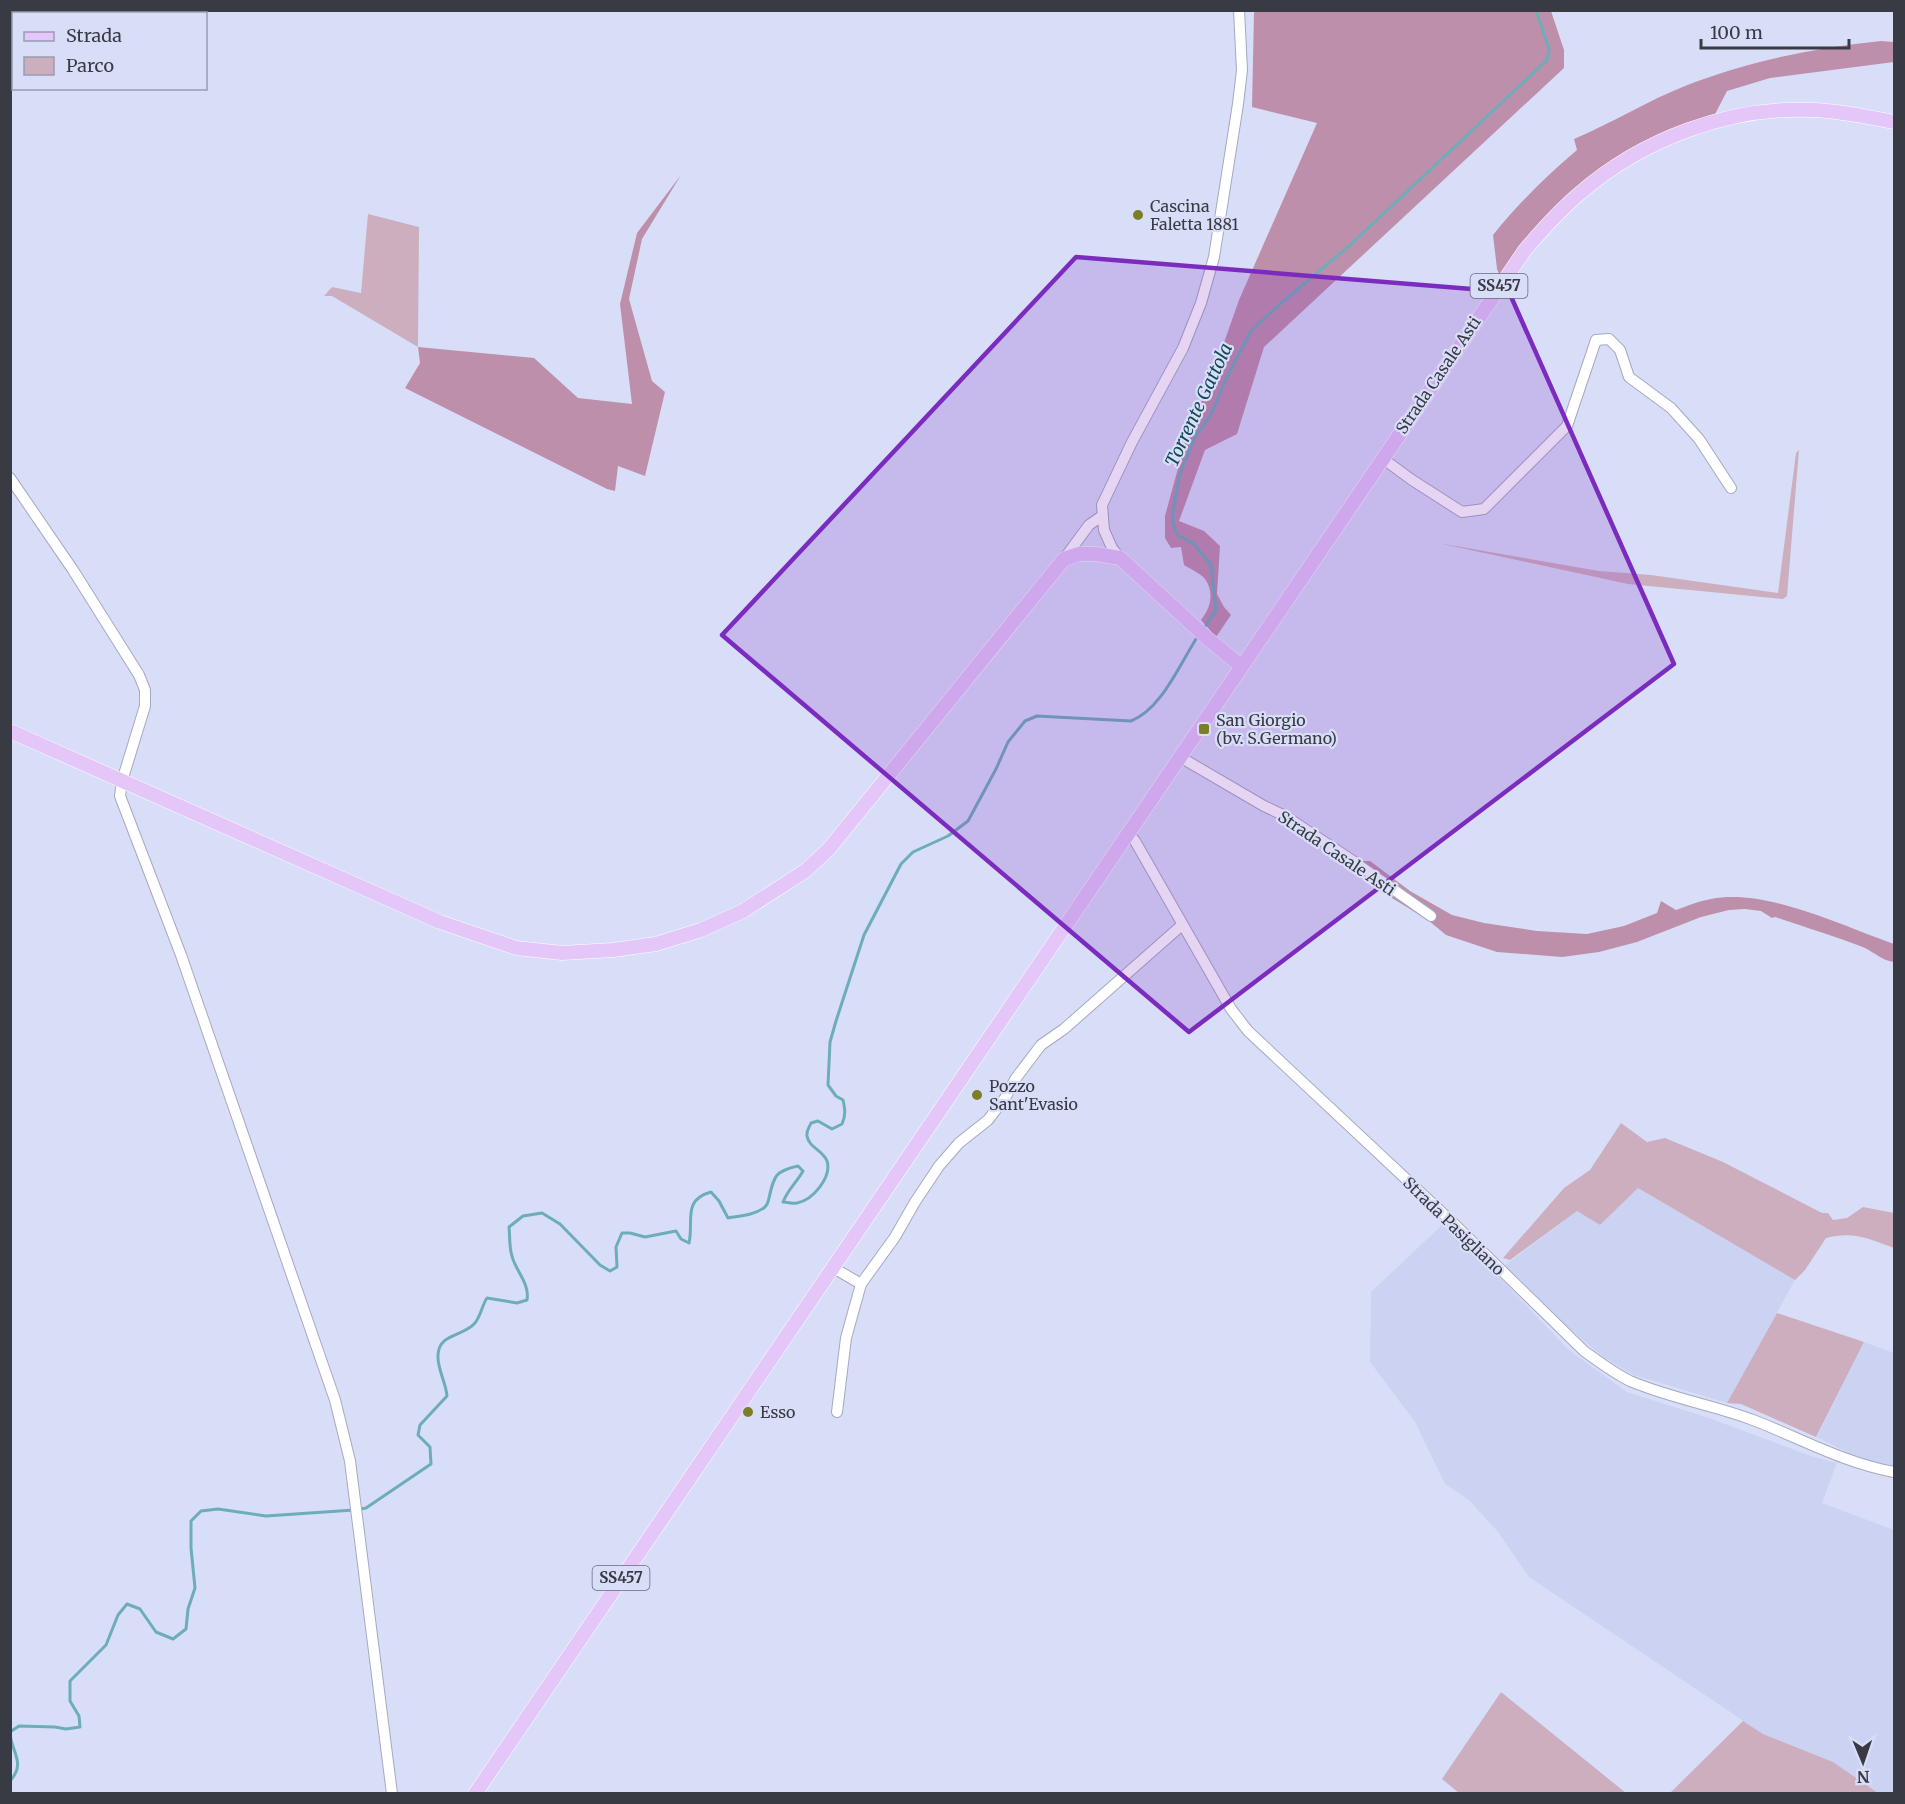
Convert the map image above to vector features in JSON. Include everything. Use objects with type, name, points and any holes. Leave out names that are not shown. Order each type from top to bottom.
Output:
[{"type":"main road","name":"Strada Casale Asti","points":[[1241,666],[1525,250],[1552,219],[1580,193],[1612,169],[1678,134],[1711,122],[1744,114],[1779,110],[1814,110],[1894,122]]},
{"type":"main road","points":[[10,732],[440,922],[516,948],[562,953],[613,950],[656,944],[701,930],[743,911],[805,871],[828,850],[1064,559],[1079,554],[1120,558],[1241,666]]},
{"type":"main road","name":"SS457","points":[[475,1794],[1241,666]]},
{"type":"street","points":[[1120,558],[1106,537],[1102,516],[1105,496],[1184,348],[1201,303],[1214,257],[1242,70],[1239,10]]},
{"type":"street","points":[[1382,458],[1462,512],[1484,509],[1567,426],[1596,340],[1609,339],[1620,350],[1629,377],[1671,408],[1699,439],[1731,488]]},
{"type":"street","points":[[10,478],[79,580],[139,675],[145,690],[145,706],[122,781],[120,796],[180,955],[335,1400],[350,1461],[355,1495],[392,1794]]},
{"type":"street","points":[[1064,559],[1089,525],[1102,516]]},
{"type":"street","name":"Strada Casale Asti","points":[[1179,757],[1285,816],[1356,862],[1431,916]]},
{"type":"street","name":"Strada Pasigliano","points":[[1128,833],[1135,841],[1231,1009],[1257,1042],[1449,1219],[1584,1351],[1622,1376],[1656,1390],[1734,1413],[1857,1463],[1894,1472]]},
{"type":"street","points":[[837,1412],[846,1338],[861,1284],[895,1238],[939,1166],[959,1143],[988,1120],[1041,1046],[1064,1029],[1182,925]]},
{"type":"street","points":[[832,1267],[861,1284]]},
{"type":"highlighted area","points":[[1076,257],[1509,292],[1674,664],[1189,1032],[722,635]]},
{"type":"shaded area","points":[[1256,10],[1551,11],[1564,50],[1564,68],[1264,347],[1237,434],[1205,450],[1179,521],[1204,531],[1220,546],[1217,594],[1231,615],[1216,637],[1201,620],[1210,601],[1208,584],[1200,575],[1184,565],[1181,547],[1171,548],[1165,538],[1165,516],[1189,428],[1208,388],[1239,300],[1317,123],[1252,107],[1254,13]]},
{"type":"shaded area","points":[[1881,41],[1894,42],[1894,62],[1770,78],[1727,91],[1711,122],[1678,134],[1580,193],[1502,281],[1497,269],[1493,235],[1512,212],[1577,150],[1574,139],[1671,92],[1733,69],[1831,47]]},
{"type":"shaded area","points":[[681,175],[642,239],[629,299],[652,381],[665,392],[645,476],[618,466],[615,491],[607,489],[405,388],[420,363],[418,347],[534,358],[578,398],[632,404],[620,304],[637,233]]},
{"type":"shaded area","points":[[1364,861],[1370,861],[1410,891],[1452,915],[1484,923],[1537,931],[1587,934],[1624,926],[1657,913],[1661,901],[1676,910],[1711,899],[1733,897],[1755,899],[1804,911],[1894,944],[1894,962],[1865,948],[1775,917],[1772,918],[1761,911],[1745,909],[1729,910],[1701,917],[1637,942],[1599,952],[1562,957],[1497,952],[1446,935],[1428,920],[1382,892],[1355,868]]},
{"type":"shaded area","points":[[1638,1188],[1795,1280],[1727,1403],[1634,1375],[1603,1357],[1560,1320],[1504,1266],[1577,1211],[1600,1225]]},
{"type":"shaded area","points":[[1442,1225],[1494,1272],[1569,1350],[1627,1392],[1837,1463],[1822,1503],[1894,1530],[1894,1793],[1878,1793],[1833,1762],[1763,1734],[1529,1577],[1498,1532],[1469,1500],[1445,1484],[1415,1422],[1370,1362],[1371,1292]]},
{"type":"shaded area","points":[[1864,1342],[1894,1353],[1894,1467],[1856,1457],[1817,1437]]},
{"type":"green space","points":[[368,214],[419,227],[418,347],[332,296],[324,296],[332,287],[361,293]]},
{"type":"green space","points":[[1799,450],[1787,596],[1783,599],[1628,584],[1438,543],[1599,571],[1651,575],[1778,593],[1796,453]]},
{"type":"green space","points":[[1621,1123],[1647,1142],[1665,1138],[1723,1162],[1822,1213],[1828,1213],[1833,1220],[1847,1218],[1863,1207],[1894,1213],[1894,1248],[1853,1236],[1826,1238],[1805,1270],[1795,1280],[1638,1188],[1600,1225],[1577,1211],[1510,1260],[1503,1258],[1564,1188],[1590,1170]]},
{"type":"green space","points":[[1777,1313],[1864,1342],[1816,1437],[1741,1404],[1727,1403]]},
{"type":"green space","points":[[1501,1692],[1626,1793],[1459,1793],[1442,1779]]},
{"type":"green space","points":[[1743,1721],[1763,1734],[1833,1762],[1878,1793],[1670,1793]]},
{"type":"waterway","name":"Torrente Gattola","points":[[1204,628],[1216,610],[1211,565],[1193,543],[1177,535],[1173,523],[1173,512],[1180,474],[1195,437],[1212,413],[1225,381],[1251,331],[1349,246],[1547,60],[1549,49],[1536,10]]},
{"type":"waterway","name":"Torrente Gattola","points":[[360,1509],[366,1508],[431,1464],[430,1447],[418,1435],[420,1425],[447,1396],[438,1360],[439,1348],[447,1339],[475,1323],[487,1298],[517,1303],[527,1300],[524,1282],[511,1253],[509,1227],[523,1216],[542,1213],[560,1224],[600,1265],[610,1271],[617,1267],[616,1247],[622,1233],[645,1237],[676,1231],[681,1239],[689,1243],[693,1206],[696,1200],[711,1192],[728,1218],[752,1213],[767,1205],[772,1184],[777,1176],[784,1170],[798,1166],[803,1171],[783,1202],[797,1203],[815,1193],[824,1181],[828,1167],[825,1157],[808,1140],[808,1130],[811,1123],[818,1121],[832,1129],[842,1124],[845,1115],[843,1100],[836,1096],[828,1085],[830,1042],[864,935],[901,864],[913,852],[948,836],[968,821],[1008,742],[1025,721],[1037,716],[1131,721],[1142,715],[1161,696],[1198,636]]},
{"type":"waterway","name":"Torrente Gattola","points":[[10,1732],[19,1726],[66,1729],[80,1727],[79,1716],[70,1701],[70,1681],[106,1645],[118,1615],[127,1604],[140,1609],[156,1632],[173,1639],[186,1629],[188,1609],[195,1588],[191,1521],[201,1511],[218,1509],[266,1516],[354,1510]]},
{"type":"waterway","name":"Torrente Gattola","points":[[10,1734],[18,1763],[15,1775],[10,1781]]},
{"type":"place","name":"Cascina Faletta 1881","points":[[1138,215]]},
{"type":"place","name":"San Giorgio (bv. S.Germano)","points":[[1204,729]]},
{"type":"place","name":"Pozzo Sant'Evasio","points":[[977,1095]]},
{"type":"place","name":"Esso","points":[[748,1412]]}]
